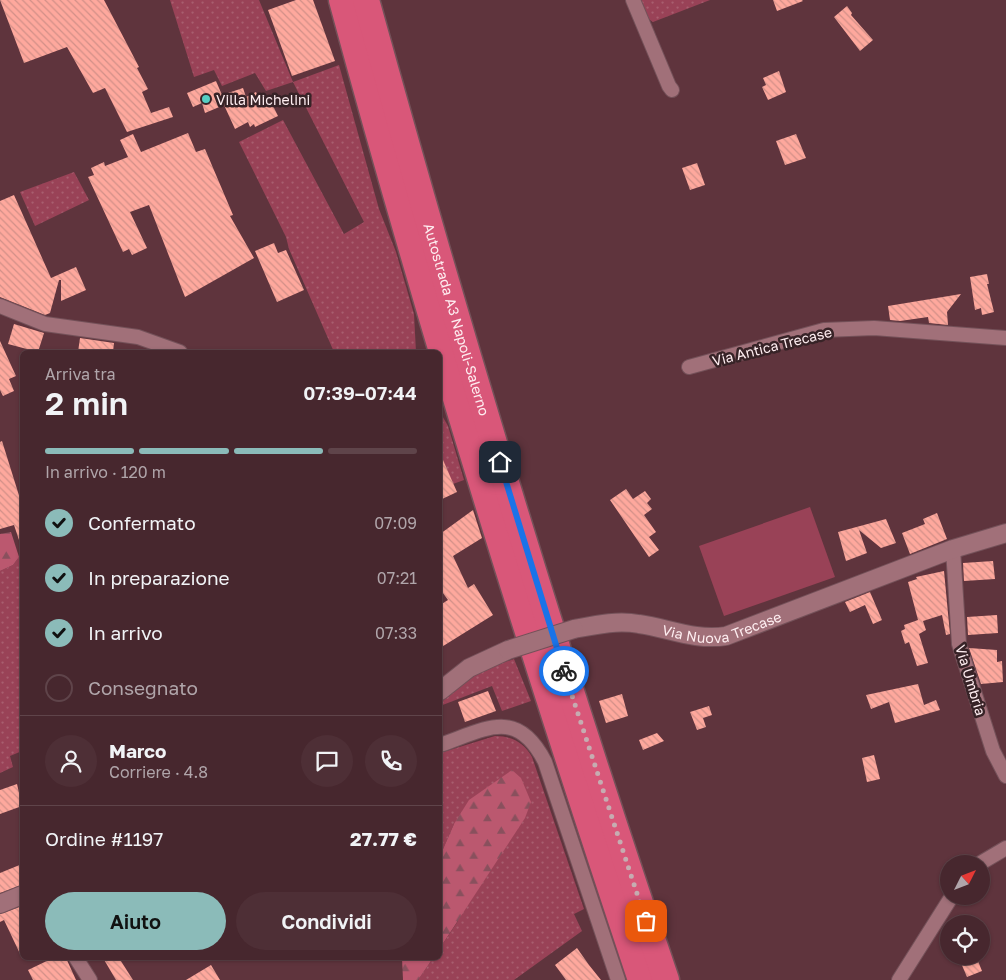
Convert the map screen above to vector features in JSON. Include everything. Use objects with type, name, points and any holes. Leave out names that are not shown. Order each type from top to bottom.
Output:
[{"type":"highway","name":"Autostrada A3 Napoli-Salerno","points":[[342,0],[476,466],[560,736],[641,980]]},
{"type":"highway","name":"Autostrada A3 Napoli-Salerno","points":[[366,0],[510,496],[581,724],[666,980]]},
{"type":"street","points":[[633,0],[672,90]]},
{"type":"street","points":[[0,306],[45,324],[138,337],[174,350]]},
{"type":"street","name":"Via Antica Trecase","points":[[688,367],[824,330],[874,328],[1006,338]]},
{"type":"street","name":"Via Nuova Trecase","points":[[442,689],[469,668],[508,650],[574,629],[604,623],[637,623],[700,637],[726,636],[953,549],[1006,533]]},
{"type":"street","name":"Via Umbria","points":[[953,549],[959,644],[993,751],[1006,776]]},
{"type":"street","points":[[442,744],[502,725],[517,730],[536,746],[551,780],[618,980]]},
{"type":"street","points":[[990,857],[1006,848]]},
{"type":"street","points":[[0,904],[20,896]]},
{"type":"street","points":[[898,980],[946,905]]},
{"type":"street","points":[[77,960],[90,980]]},
{"type":"shaded area","points":[[170,0],[259,0],[293,82],[266,91],[255,73],[222,86],[214,70],[194,77]]},
{"type":"shaded area","points":[[640,0],[710,0],[653,22],[647,18]]},
{"type":"shaded area","points":[[339,65],[379,209],[396,252],[414,314],[416,350],[333,350],[289,249],[286,237],[239,142],[283,120],[344,234],[364,222],[293,82]]},
{"type":"shaded area","points":[[74,172],[89,200],[35,226],[20,192]]},
{"type":"shaded area","points":[[442,416],[448,426],[464,480],[453,484],[442,458]]},
{"type":"shaded area","points":[[810,507],[835,577],[724,616],[699,546]]},
{"type":"shaded area","points":[[19,557],[20,752],[10,756],[13,767],[0,773],[0,571],[13,565]]},
{"type":"shaded area","points":[[514,659],[531,701],[502,711],[492,686],[442,705],[442,702],[449,693],[458,685],[481,672]]},
{"type":"shaded area","points":[[495,736],[507,737],[517,741],[525,748],[532,757],[584,909],[574,914],[582,931],[514,980],[418,980],[432,960],[442,960],[442,945],[458,921],[454,824],[442,851],[442,752]]},
{"type":"green space","points":[[11,532],[19,557],[13,565],[0,571],[0,534]]},
{"type":"green space","points":[[512,770],[521,778],[531,802],[525,818],[442,945],[442,851],[454,824],[469,800]]},
{"type":"green space","points":[[402,960],[432,960],[418,980],[403,980]]},
{"type":"building","points":[[0,0],[104,0],[139,67],[137,68],[148,89],[142,92],[151,113],[169,107],[173,117],[127,132],[105,88],[93,93],[67,47],[24,63]]},
{"type":"building","points":[[296,0],[313,0],[335,61],[292,76],[268,10]]},
{"type":"building","points":[[773,0],[802,0],[803,1],[777,11]]},
{"type":"building","points":[[847,6],[852,13],[851,15],[873,40],[860,51],[834,17]]},
{"type":"building","points":[[779,71],[786,92],[768,100],[762,87],[766,85],[763,78]]},
{"type":"building","points":[[216,81],[222,95],[243,88],[246,97],[256,92],[262,104],[270,100],[278,116],[255,127],[254,124],[250,127],[248,122],[235,129],[224,105],[205,113],[202,103],[193,107],[187,93]]},
{"type":"building","points":[[188,133],[196,152],[205,149],[233,215],[230,216],[254,258],[185,297],[149,205],[130,212],[147,248],[132,255],[129,249],[123,252],[88,177],[94,175],[91,168],[104,162],[105,166],[128,157],[120,140],[133,134],[141,152]]},
{"type":"building","points":[[796,134],[806,158],[785,165],[776,141]]},
{"type":"building","points":[[697,163],[705,185],[690,190],[682,168]]},
{"type":"building","points":[[14,195],[51,278],[76,267],[86,290],[61,301],[61,280],[59,280],[50,313],[45,315],[0,297],[0,201]]},
{"type":"building","points":[[274,243],[278,253],[286,250],[304,290],[277,302],[255,251]]},
{"type":"building","points":[[987,274],[989,284],[987,284],[994,312],[982,315],[981,308],[975,310],[970,277]]},
{"type":"building","points":[[961,294],[947,312],[948,325],[929,323],[928,317],[900,321],[890,320],[888,306]]},
{"type":"building","points":[[14,324],[44,333],[39,350],[30,350],[8,344]]},
{"type":"building","points":[[80,338],[114,343],[113,350],[78,350]]},
{"type":"building","points":[[0,341],[16,376],[9,379],[14,391],[3,396],[0,390]]},
{"type":"building","points":[[2,441],[20,499],[20,543],[14,525],[0,529],[0,442]]},
{"type":"building","points":[[442,458],[457,492],[442,499]]},
{"type":"building","points":[[626,489],[633,499],[645,491],[651,499],[647,503],[652,509],[644,515],[656,532],[649,537],[659,550],[649,557],[610,500]]},
{"type":"building","points":[[473,510],[482,538],[453,556],[468,588],[474,584],[493,615],[442,647],[442,604],[448,600],[442,592],[442,533]]},
{"type":"building","points":[[937,513],[947,539],[910,554],[902,533],[925,524],[923,519]]},
{"type":"building","points":[[886,519],[896,543],[881,548],[859,530],[867,553],[846,561],[838,532]]},
{"type":"building","points":[[993,561],[995,579],[964,581],[963,563]]},
{"type":"building","points":[[944,571],[950,634],[946,635],[942,615],[923,621],[926,630],[919,634],[928,663],[917,666],[909,642],[905,644],[901,631],[905,629],[904,625],[918,620],[908,582],[917,579],[916,577]]},
{"type":"building","points":[[870,592],[882,620],[873,624],[865,605],[850,612],[845,602]]},
{"type":"building","points":[[997,615],[998,633],[968,635],[967,617]]},
{"type":"building","points":[[969,648],[997,650],[997,662],[1002,661],[1003,682],[981,684]]},
{"type":"building","points":[[918,684],[924,705],[936,700],[940,710],[895,723],[889,702],[871,709],[866,695]]},
{"type":"building","points":[[488,691],[496,711],[465,722],[458,702]]},
{"type":"building","points":[[622,694],[628,716],[606,723],[599,701]]},
{"type":"building","points":[[709,706],[712,715],[703,718],[706,727],[697,730],[690,712]]},
{"type":"building","points":[[657,733],[664,741],[643,750],[639,740]]},
{"type":"building","points":[[874,755],[880,779],[867,782],[862,758]]},
{"type":"building","points":[[17,784],[20,807],[0,814],[0,790]]},
{"type":"building","points":[[20,865],[20,886],[0,893],[0,873]]},
{"type":"building","points":[[20,907],[20,954],[4,920],[0,922],[0,914]]},
{"type":"building","points":[[577,948],[601,980],[566,980],[555,965]]},
{"type":"building","points":[[49,960],[67,960],[76,980],[33,980],[28,970]]},
{"type":"building","points":[[104,960],[120,960],[133,980],[116,980]]},
{"type":"building","points":[[211,965],[220,980],[186,980]]},
{"type":"building","points":[[962,965],[980,965],[982,971],[967,977]]},
{"type":"way so far","points":[[564,671],[646,921]]},
{"type":"place","name":"Villa Michelini","points":[[206,99]]},
{"type":"route","points":[[500,462],[564,671]]}]
